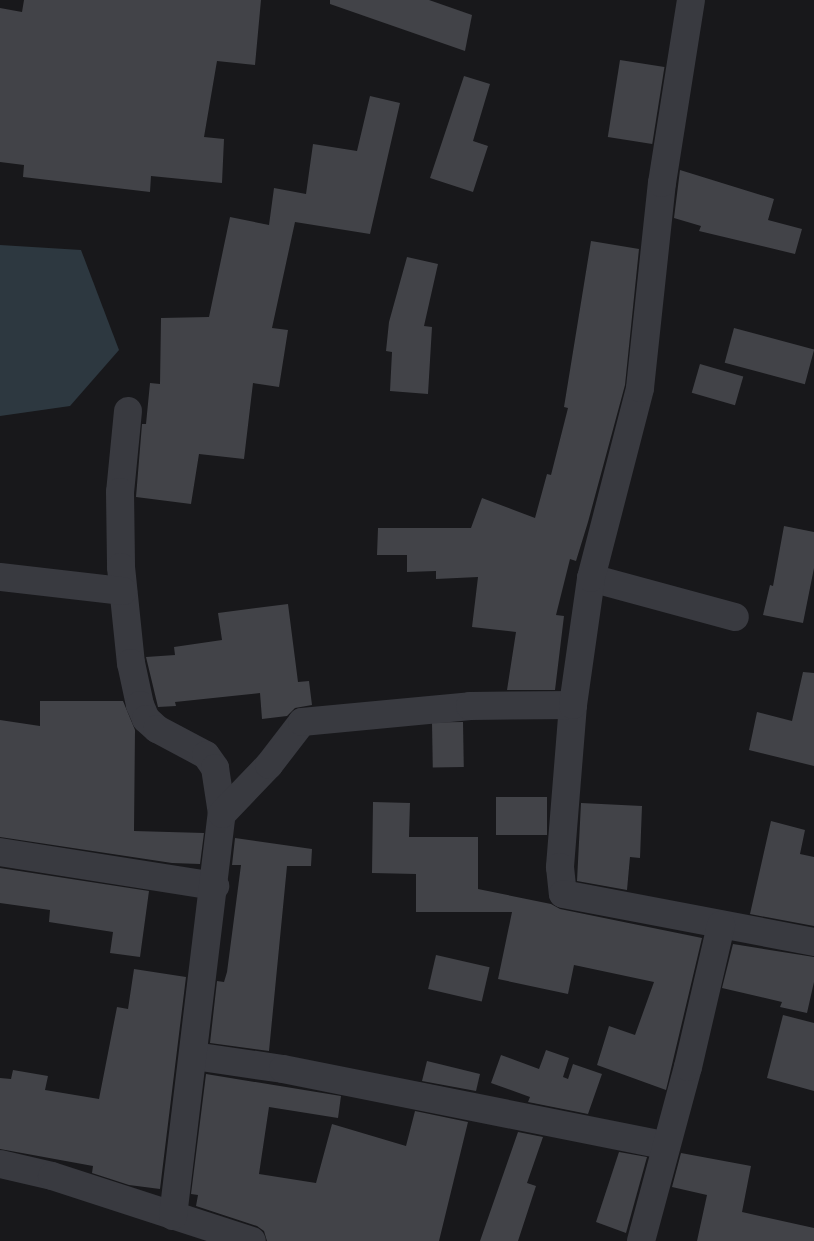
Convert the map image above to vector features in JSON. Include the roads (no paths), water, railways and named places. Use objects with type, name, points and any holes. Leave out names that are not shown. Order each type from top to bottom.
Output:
[{"type":"street","points":[[691,0],[662,183],[640,388],[591,578],[573,705],[560,867],[563,894],[814,942]]},
{"type":"street","points":[[128,411],[120,492],[123,591],[131,663],[146,719],[157,729],[206,755],[214,768],[222,814],[215,886],[173,1216]]},
{"type":"street","points":[[0,577],[123,591]]},
{"type":"street","points":[[591,578],[734,617]]},
{"type":"street","points":[[222,814],[269,765],[302,722],[470,706],[573,705]]},
{"type":"street","points":[[0,852],[215,886]]},
{"type":"street","points":[[642,1241],[665,1146],[688,1066],[722,925]]},
{"type":"street","points":[[194,1056],[283,1069],[665,1146]]},
{"type":"street","points":[[0,1164],[52,1176],[252,1241]]}]
